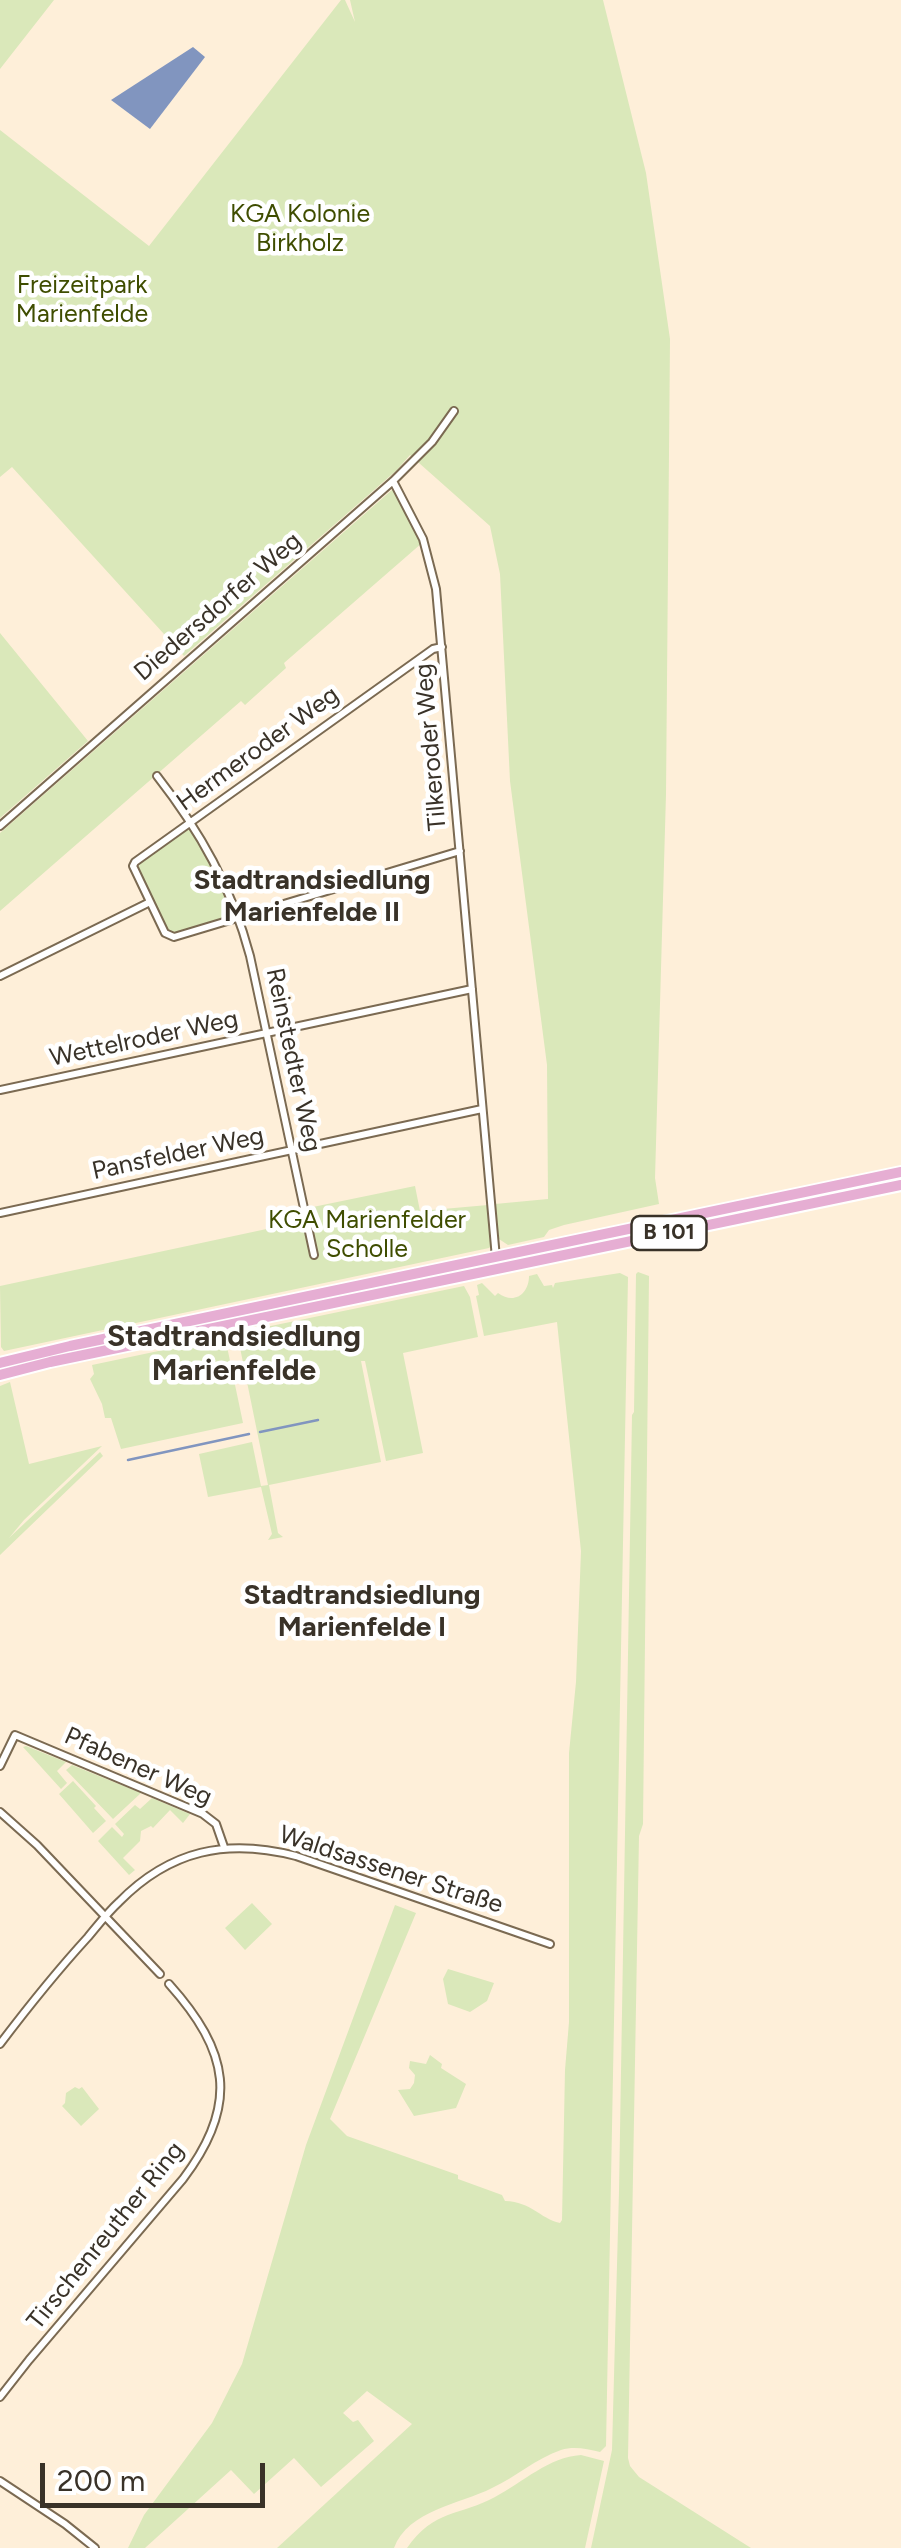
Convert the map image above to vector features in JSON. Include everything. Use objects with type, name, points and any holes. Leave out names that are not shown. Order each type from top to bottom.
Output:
[{"type":"main road","name":"B 101","points":[[0,1375],[901,1172]]},
{"type":"main road","name":"B 101","points":[[0,1362],[496,1258],[901,1185]]},
{"type":"street","name":"Diedersdorfer Weg","points":[[0,826],[393,481],[432,442],[454,411]]},
{"type":"street","name":"Tilkeroder Weg","points":[[393,481],[414,518],[429,556],[436,589],[496,1258]]},
{"type":"street","name":"Hermeroder Weg","points":[[150,902],[133,864],[432,649],[442,648]]},
{"type":"street","name":"Reinstedter Weg","points":[[157,776],[192,822],[239,917],[314,1255]]},
{"type":"street","points":[[0,976],[150,902],[165,932],[174,936],[460,851]]},
{"type":"street","name":"Wettelroder Weg","points":[[0,1090],[472,990]]},
{"type":"street","name":"Pansfelder Weg","points":[[0,1213],[482,1110]]},
{"type":"street","name":"Pfabener Weg","points":[[0,1766],[15,1736],[203,1814],[218,1827],[224,1848]]},
{"type":"street","points":[[0,1812],[37,1845],[160,1974]]},
{"type":"street","name":"Waldsassener Straße","points":[[0,2044],[41,1990],[129,1892],[164,1867],[195,1854],[224,1848],[253,1847],[296,1856],[550,1944]]},
{"type":"street","name":"Tirschenreuther Ring","points":[[0,2397],[185,2176],[211,2134],[220,2087],[216,2054],[191,2009],[169,1984]]},
{"type":"street","points":[[0,2481],[96,2548]]},
{"type":"green space","points":[[0,0],[54,0],[0,69]]},
{"type":"green space","points":[[341,0],[345,0],[355,22],[350,0],[603,0],[646,173],[670,339],[666,794],[655,1178],[659,1204],[564,1225],[549,1230],[544,1237],[508,1245],[499,1239],[495,1204],[548,1199],[547,1065],[510,781],[500,574],[490,526],[410,455],[184,656],[12,467],[0,477],[0,130],[149,246]]},
{"type":"green space","points":[[393,489],[422,543],[284,663],[286,668],[245,705],[241,701],[0,911],[0,833]]},
{"type":"green space","points":[[0,633],[88,741],[0,818]]},
{"type":"green space","points":[[186,829],[193,831],[233,911],[230,917],[175,933],[167,929],[138,870],[140,863]]},
{"type":"green space","name":"KGA Marienfelder Scholle","points":[[415,1186],[420,1211],[488,1205],[492,1245],[4,1351],[1,1347],[0,1286],[304,1221],[312,1258],[318,1256],[308,1208]]},
{"type":"green space","points":[[638,1272],[649,1276],[643,1824],[639,1836],[628,2458],[639,2477],[751,2548],[591,2548],[612,2450]]},
{"type":"green space","points":[[620,1273],[628,1277],[606,2446],[600,2452],[571,2448],[552,2454],[492,2488],[423,2517],[401,2535],[394,2548],[277,2548],[412,2424],[367,2391],[343,2413],[353,2422],[358,2420],[374,2441],[321,2487],[294,2458],[254,2494],[231,2470],[145,2548],[128,2548],[144,2515],[212,2423],[242,2364],[306,2145],[395,1905],[416,1913],[330,2119],[347,2136],[458,2175],[458,2179],[502,2195],[505,2201],[522,2204],[553,2221],[562,2220],[569,2022],[569,1753],[581,1551],[557,1322],[484,1336],[476,1296],[477,1285],[482,1283],[495,1296],[498,1293],[515,1298],[526,1288],[529,1276],[537,1274],[544,1286],[553,1288],[555,1283]]},
{"type":"green space","points":[[464,1286],[478,1337],[403,1353],[423,1453],[386,1461],[365,1361],[361,1361],[381,1462],[269,1485],[278,1533],[283,1537],[268,1540],[272,1534],[261,1487],[208,1497],[199,1454],[252,1442],[261,1486],[268,1485],[237,1333]]},
{"type":"green space","points":[[225,1337],[243,1423],[121,1449],[111,1418],[105,1418],[90,1379],[94,1374],[92,1365]]},
{"type":"green space","points":[[10,1382],[29,1464],[102,1446],[9,1538],[100,1452],[103,1456],[0,1555],[0,1386]]},
{"type":"green space","points":[[23,1747],[66,1762],[57,1771],[67,1783],[61,1789]]},
{"type":"green space","points":[[72,1765],[141,1793],[113,1819],[66,1770]]},
{"type":"green space","points":[[73,1781],[106,1821],[93,1833],[59,1794]]},
{"type":"green space","points":[[152,1798],[190,1814],[183,1823],[170,1810],[153,1828],[141,1831],[140,1841],[123,1858],[135,1870],[129,1875],[98,1841],[112,1827],[122,1837],[124,1834],[115,1824],[135,1805],[140,1809]]},
{"type":"green space","points":[[252,1903],[272,1924],[245,1950],[225,1928]]},
{"type":"green space","points":[[448,1969],[494,1983],[487,2001],[470,2012],[448,2004],[443,1979]]},
{"type":"green space","points":[[430,2055],[442,2064],[441,2068],[466,2084],[456,2108],[414,2116],[398,2090],[410,2089],[414,2083],[410,2061],[426,2064]]},
{"type":"green space","points":[[82,2087],[99,2109],[81,2126],[62,2106],[66,2093]]},
{"type":"green space","points":[[581,2455],[604,2461],[585,2548],[407,2548],[437,2520],[495,2497],[558,2460]]},
{"type":"water","points":[[193,47],[205,57],[150,129],[111,100]]},
{"type":"waterway","points":[[260,1432],[318,1420]]},
{"type":"waterway","points":[[128,1460],[249,1434]]},
{"type":"district","name":"Stadtrandsiedlung Marienfelde II","points":[[312,897]]},
{"type":"district","name":"Stadtrandsiedlung Marienfelde","points":[[234,1354]]},
{"type":"district","name":"Stadtrandsiedlung Marienfelde I","points":[[362,1612]]},
{"type":"park label","name":"KGA Kolonie Birkholz","points":[[300,230]]},
{"type":"park label","name":"Freizeitpark Marienfelde","points":[[82,300]]}]
